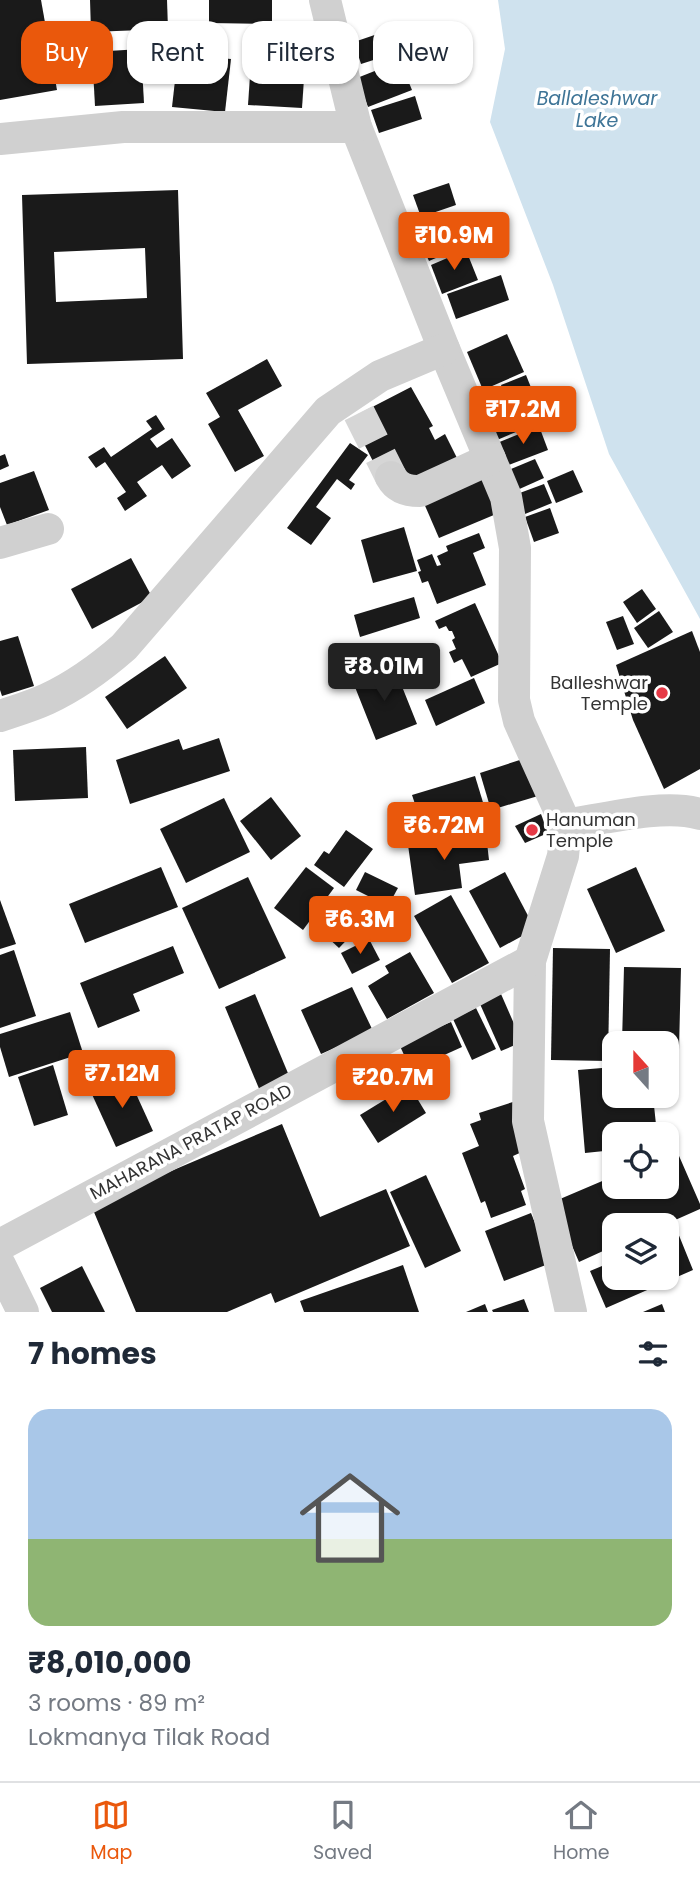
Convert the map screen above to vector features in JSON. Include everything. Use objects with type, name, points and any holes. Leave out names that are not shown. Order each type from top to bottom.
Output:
[{"type":"street","points":[[325,0],[356,127],[443,349],[506,497],[515,548],[514,700],[519,721],[566,825],[563,856],[530,961],[528,1121],[571,1312]]},
{"type":"street","points":[[0,139],[123,127],[356,127]]},
{"type":"street","points":[[0,716],[44,701],[98,669],[124,647],[328,411],[355,405],[380,376],[443,349]]},
{"type":"street","points":[[391,477],[395,484],[409,491],[419,491],[490,459]]},
{"type":"street","points":[[0,543],[48,529]]},
{"type":"street","points":[[566,825],[664,810],[700,814]]},
{"type":"street","name":"MAHARANA PRATAP ROAD","points":[[0,1244],[530,961]]},
{"type":"street","points":[[0,1265],[23,1312]]},
{"type":"water","name":"Ballaleshwar Lake","points":[[498,0],[700,0],[700,619],[609,454],[553,285],[490,122],[505,49]]},
{"type":"building","points":[[0,0],[41,0],[45,21],[21,21],[21,84],[56,84],[57,90],[0,100]]},
{"type":"building","points":[[90,0],[167,0],[168,21],[127,21],[127,31],[113,31],[113,21],[91,21]]},
{"type":"building","points":[[209,0],[272,0],[272,21],[242,21],[242,24],[209,21]]},
{"type":"building","points":[[373,36],[373,60],[361,64],[359,40]]},
{"type":"building","points":[[127,50],[127,84],[143,84],[144,103],[95,106],[94,84],[113,84],[113,51]]},
{"type":"building","points":[[228,59],[231,59],[225,112],[172,107],[175,84],[228,84]]},
{"type":"building","points":[[373,72],[373,84],[410,84],[412,90],[368,107],[359,77]]},
{"type":"building","points":[[249,84],[304,84],[302,108],[248,105]]},
{"type":"building","points":[[415,96],[422,119],[379,133],[371,110]]},
{"type":"building","points":[[449,183],[456,205],[421,217],[413,195]]},
{"type":"building","points":[[178,190],[183,359],[27,364],[22,195]],"holes":[[[145,248],[147,298],[56,302],[54,252]]]},
{"type":"building","points":[[444,213],[459,248],[429,261],[413,226]]},
{"type":"building","points":[[466,250],[478,280],[442,294],[431,265]]},
{"type":"building","points":[[501,275],[509,300],[456,319],[447,294]]},
{"type":"building","points":[[507,334],[524,372],[483,390],[467,352]]},
{"type":"building","points":[[267,359],[282,386],[238,410],[264,456],[235,472],[208,424],[220,417],[206,393]]},
{"type":"building","points":[[526,375],[544,420],[518,430],[501,385]]},
{"type":"building","points":[[411,387],[433,426],[429,428],[435,440],[445,434],[460,464],[405,483],[381,477],[351,418]]},
{"type":"building","points":[[505,405],[516,432],[497,440],[487,413]]},
{"type":"building","points":[[156,415],[165,429],[150,439],[157,448],[172,438],[191,466],[172,479],[162,465],[137,482],[147,496],[125,511],[117,498],[126,492],[105,462],[96,468],[88,457],[104,447],[111,457],[152,429],[146,421]]},
{"type":"building","points":[[539,426],[548,450],[506,466],[497,443]]},
{"type":"building","points":[[350,443],[368,455],[349,480],[355,484],[351,490],[337,479],[316,507],[331,518],[311,545],[287,528]]},
{"type":"building","points":[[5,454],[9,466],[0,470],[0,456]]},
{"type":"building","points":[[535,459],[544,478],[515,491],[506,471]]},
{"type":"building","points":[[573,470],[583,492],[556,503],[547,481]]},
{"type":"building","points":[[34,471],[49,510],[7,525],[0,507],[0,483]]},
{"type":"building","points":[[485,475],[501,512],[439,538],[423,501]]},
{"type":"building","points":[[544,484],[552,503],[525,514],[517,494]]},
{"type":"building","points":[[550,508],[559,533],[534,542],[525,517]]},
{"type":"building","points":[[404,527],[417,571],[373,583],[361,540]]},
{"type":"building","points":[[479,533],[485,548],[473,553],[486,585],[437,604],[428,581],[422,583],[417,560],[432,554],[437,566],[441,565],[437,556],[448,551],[446,546]]},
{"type":"building","points":[[131,558],[152,597],[92,629],[71,589]]},
{"type":"building","points":[[642,589],[656,609],[637,623],[623,602]]},
{"type":"building","points":[[414,597],[420,618],[360,637],[354,615]]},
{"type":"building","points":[[475,603],[502,663],[471,677],[462,659],[454,663],[449,652],[456,649],[452,631],[446,626],[439,629],[435,621]]},
{"type":"building","points":[[659,611],[673,632],[648,648],[634,628]]},
{"type":"building","points":[[623,616],[634,644],[617,650],[606,622]]},
{"type":"building","name":"Balleshwar Temple","points":[[692,631],[700,652],[700,769],[664,789],[633,720],[616,665]]},
{"type":"building","points":[[18,636],[34,686],[2,696],[0,641]]},
{"type":"building","points":[[165,656],[187,688],[127,729],[105,697]]},
{"type":"building","points":[[373,668],[376,677],[395,669],[417,724],[376,740],[351,677]]},
{"type":"building","points":[[474,678],[485,703],[436,726],[425,700]]},
{"type":"building","points":[[219,738],[230,771],[130,804],[116,760],[179,739],[183,750]]},
{"type":"building","points":[[86,747],[88,798],[15,801],[13,750]]},
{"type":"building","points":[[526,758],[538,796],[491,810],[480,773]]},
{"type":"building","points":[[475,776],[485,809],[423,828],[412,795]]},
{"type":"building","points":[[271,797],[301,836],[271,860],[240,821]]},
{"type":"building","points":[[224,798],[250,852],[186,883],[160,829]]},
{"type":"building","name":"Hanuman Temple","points":[[541,814],[548,833],[525,843],[515,826]]},
{"type":"building","points":[[346,830],[373,849],[344,887],[314,865],[324,851],[329,854]]},
{"type":"building","points":[[486,834],[489,860],[459,864],[462,888],[415,895],[408,845]]},
{"type":"building","points":[[161,867],[178,907],[85,943],[69,904]]},
{"type":"building","points":[[306,867],[334,888],[303,930],[274,908]]},
{"type":"building","points":[[636,867],[665,931],[616,953],[587,889]]},
{"type":"building","points":[[365,872],[398,888],[388,906],[356,890]]},
{"type":"building","points":[[505,872],[535,929],[500,948],[469,891]]},
{"type":"building","points":[[248,877],[286,958],[219,989],[182,908]]},
{"type":"building","points":[[451,895],[489,963],[452,983],[414,916]]},
{"type":"building","points":[[0,900],[16,944],[0,949]]},
{"type":"building","points":[[337,900],[362,924],[339,948],[313,924]]},
{"type":"building","points":[[369,939],[380,960],[352,974],[341,953]]},
{"type":"building","points":[[173,946],[184,973],[133,994],[140,1011],[98,1028],[80,983]]},
{"type":"building","points":[[553,948],[610,949],[609,1031],[602,1031],[602,1061],[551,1060]]},
{"type":"building","points":[[14,950],[36,1016],[0,1028],[0,955]]},
{"type":"building","points":[[410,952],[434,993],[387,1019],[368,986],[389,973],[385,966]]},
{"type":"building","points":[[624,967],[681,968],[679,1050],[679,1031],[622,1031]]},
{"type":"building","points":[[352,987],[373,1031],[321,1054],[301,1010]]},
{"type":"building","points":[[255,994],[290,1078],[260,1091],[225,1007]]},
{"type":"building","points":[[501,994],[522,1042],[501,1051],[480,1004]]},
{"type":"building","points":[[476,1008],[496,1049],[472,1060],[453,1019]]},
{"type":"building","points":[[70,1012],[83,1053],[9,1077],[0,1047],[0,1034]]},
{"type":"building","points":[[451,1022],[462,1047],[411,1070],[399,1044]]},
{"type":"building","points":[[53,1065],[68,1115],[34,1126],[18,1077]]},
{"type":"building","points":[[602,1068],[602,1108],[654,1108],[656,1122],[602,1122],[602,1151],[585,1153],[578,1070]]},
{"type":"building","points":[[127,1074],[153,1131],[116,1147],[90,1090]]},
{"type":"building","points":[[409,1085],[426,1113],[378,1143],[360,1115]]},
{"type":"building","points":[[516,1101],[524,1151],[513,1156],[525,1189],[521,1191],[526,1205],[491,1218],[485,1201],[481,1203],[462,1153],[479,1146],[470,1124],[481,1120],[479,1113]]},
{"type":"building","points":[[282,1124],[320,1217],[386,1189],[410,1246],[275,1303],[271,1293],[227,1312],[136,1312],[91,1205]]},
{"type":"building","points":[[679,1156],[700,1209],[679,1218],[679,1213],[602,1213],[602,1251],[579,1262],[553,1202],[602,1181],[602,1199],[679,1199]]},
{"type":"building","points":[[426,1175],[461,1251],[425,1268],[390,1192]]},
{"type":"building","points":[[531,1213],[551,1263],[504,1281],[485,1231]]},
{"type":"building","points":[[679,1235],[693,1270],[679,1276]]},
{"type":"building","points":[[403,1265],[419,1312],[304,1312],[300,1301]]},
{"type":"building","points":[[82,1266],[105,1312],[52,1312],[40,1288]]},
{"type":"building","points":[[602,1266],[602,1290],[647,1290],[606,1308],[590,1271]]},
{"type":"building","points":[[524,1299],[529,1312],[492,1310]]},
{"type":"building","points":[[485,1304],[488,1312],[466,1312]]},
{"type":"building","points":[[662,1304],[665,1312],[643,1312]]},
{"type":"tunnel","points":[[359,413],[391,477]]},
{"type":"place","name":"Balleshwar Temple","points":[[662,693]]},
{"type":"place","name":"Hanuman Temple","points":[[532,830]]}]
